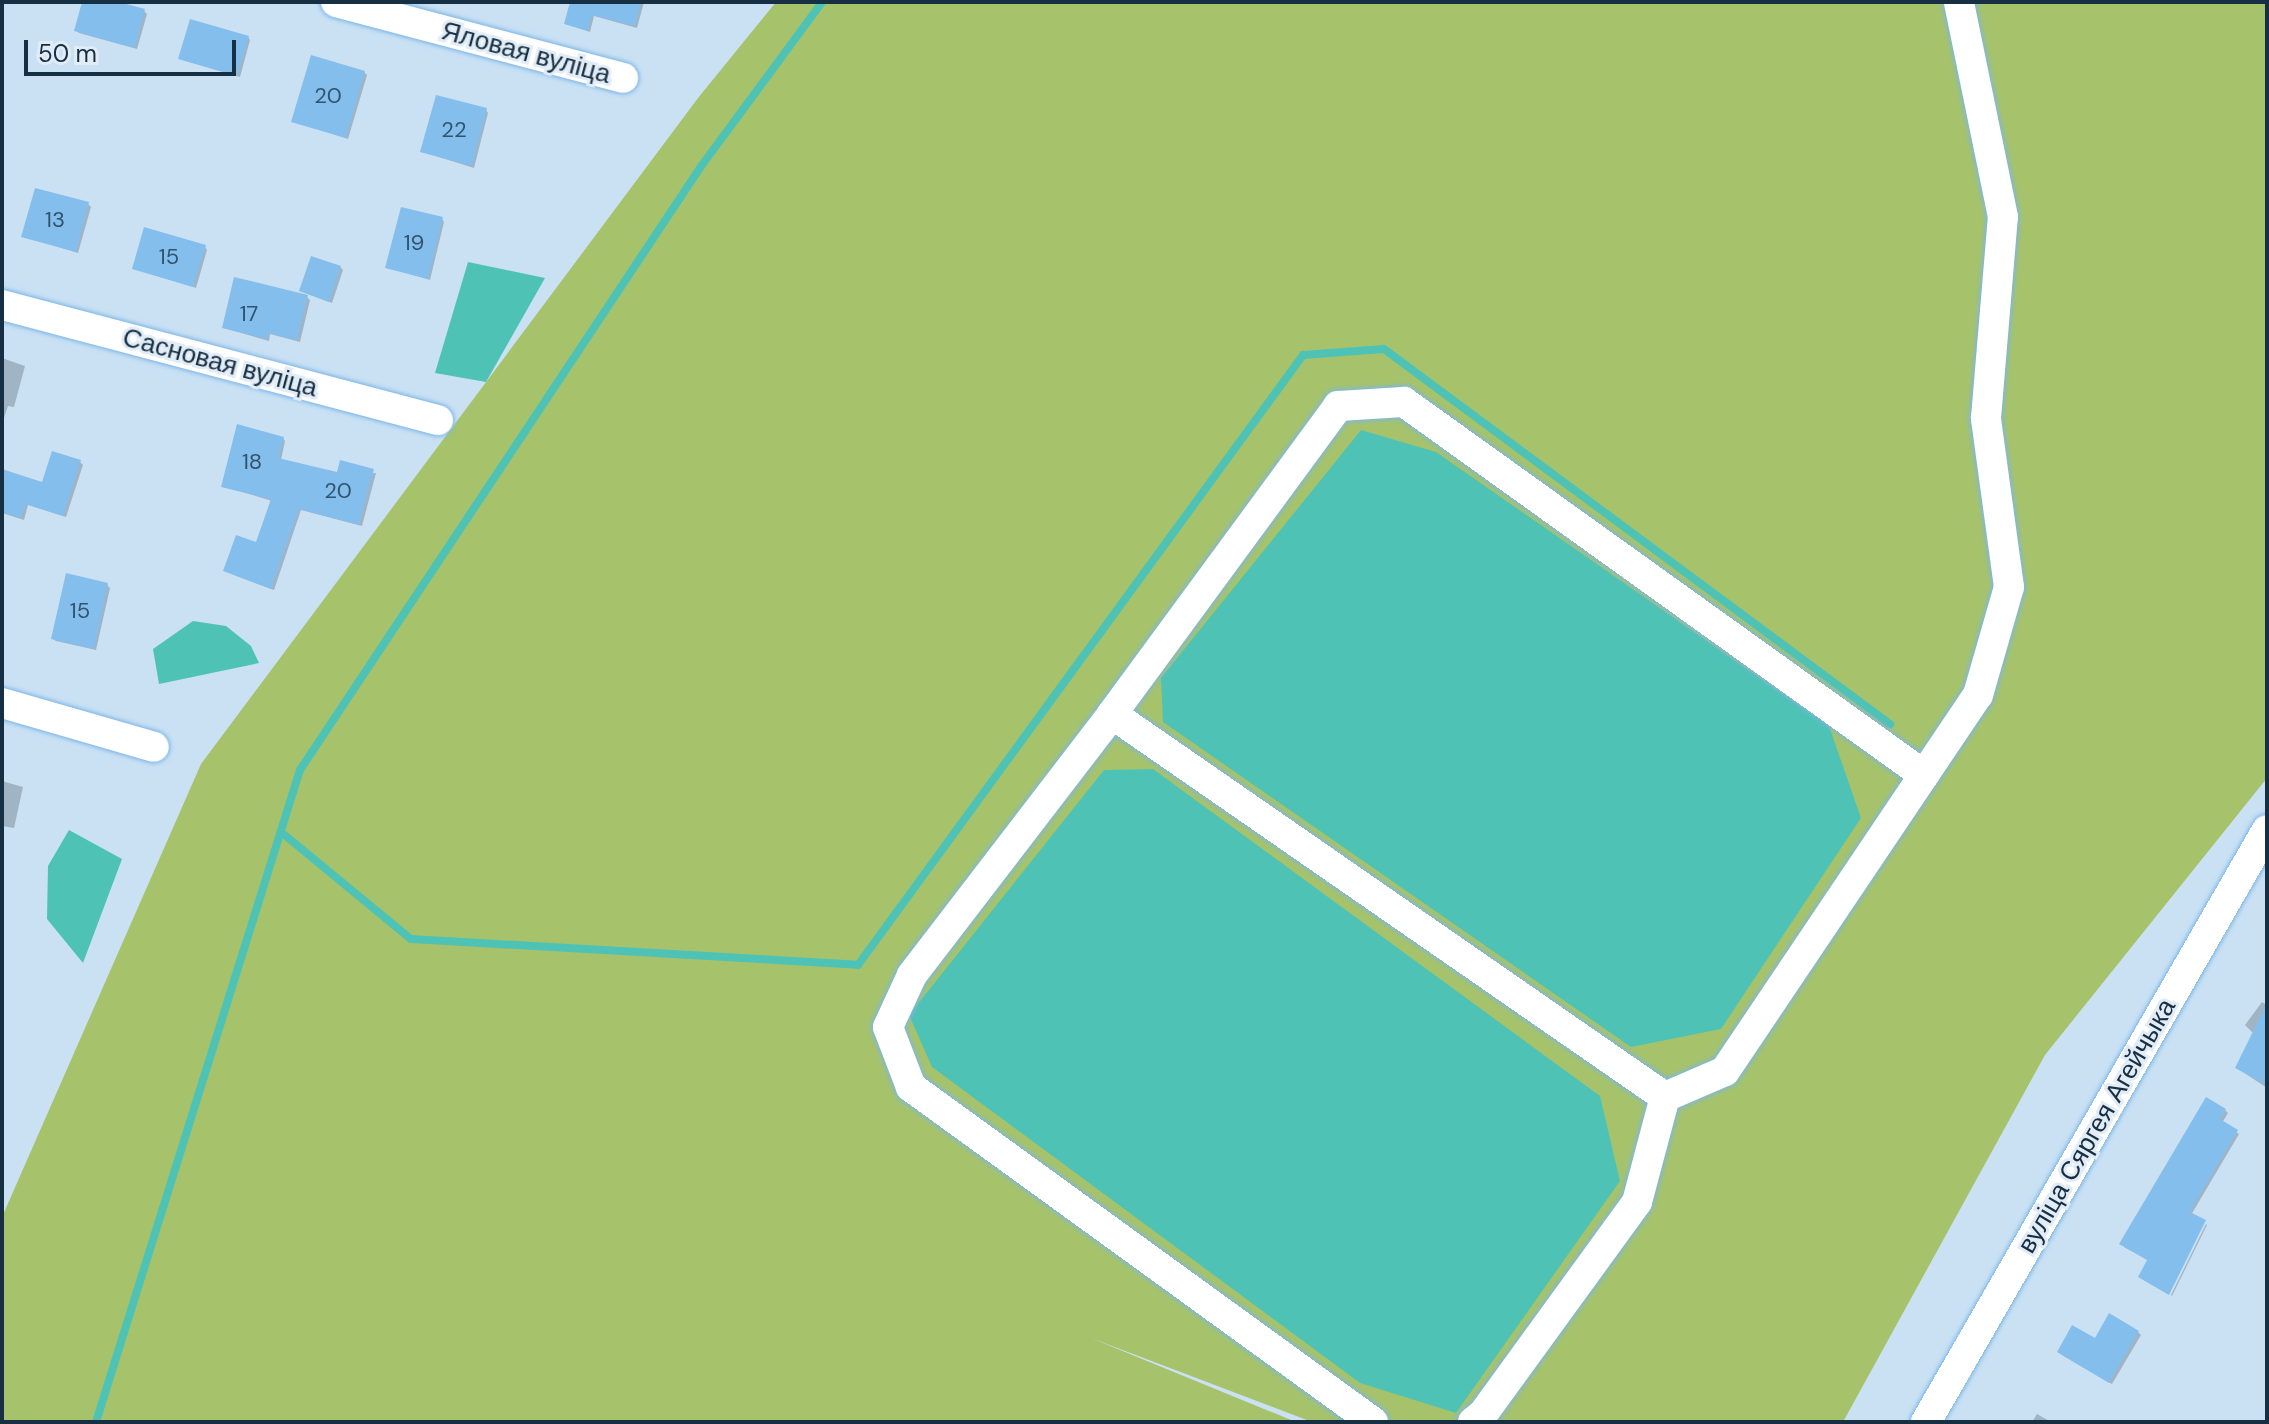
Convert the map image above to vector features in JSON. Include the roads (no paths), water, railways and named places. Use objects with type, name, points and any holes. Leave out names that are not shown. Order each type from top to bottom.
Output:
[{"type":"street","name":"Яловая вуліца","points":[[336,2],[623,78]]},
{"type":"street","points":[[1665,1097],[1725,1071],[1978,695],[2009,587],[1986,418],[2003,217],[1959,2]]},
{"type":"street","name":"Сасновая вуліца","points":[[2,305],[438,420]]},
{"type":"street","points":[[1373,1422],[911,1087],[888,1027],[912,975],[1112,714],[1338,406],[1404,402],[1924,775]]},
{"type":"street","points":[[2,703],[154,747]]},
{"type":"street","points":[[1112,714],[1665,1097]]},
{"type":"street","name":"вуліца Сяргея Агейчыка","points":[[1926,1422],[2267,830]]},
{"type":"street","points":[[1473,1422],[1483,1414],[1637,1202],[1665,1097]]},
{"type":"waterway","points":[[96,1422],[300,770],[702,165],[822,2]]},
{"type":"waterway","points":[[281,832],[411,939],[858,965],[1303,355],[1384,349],[1890,724]]}]
